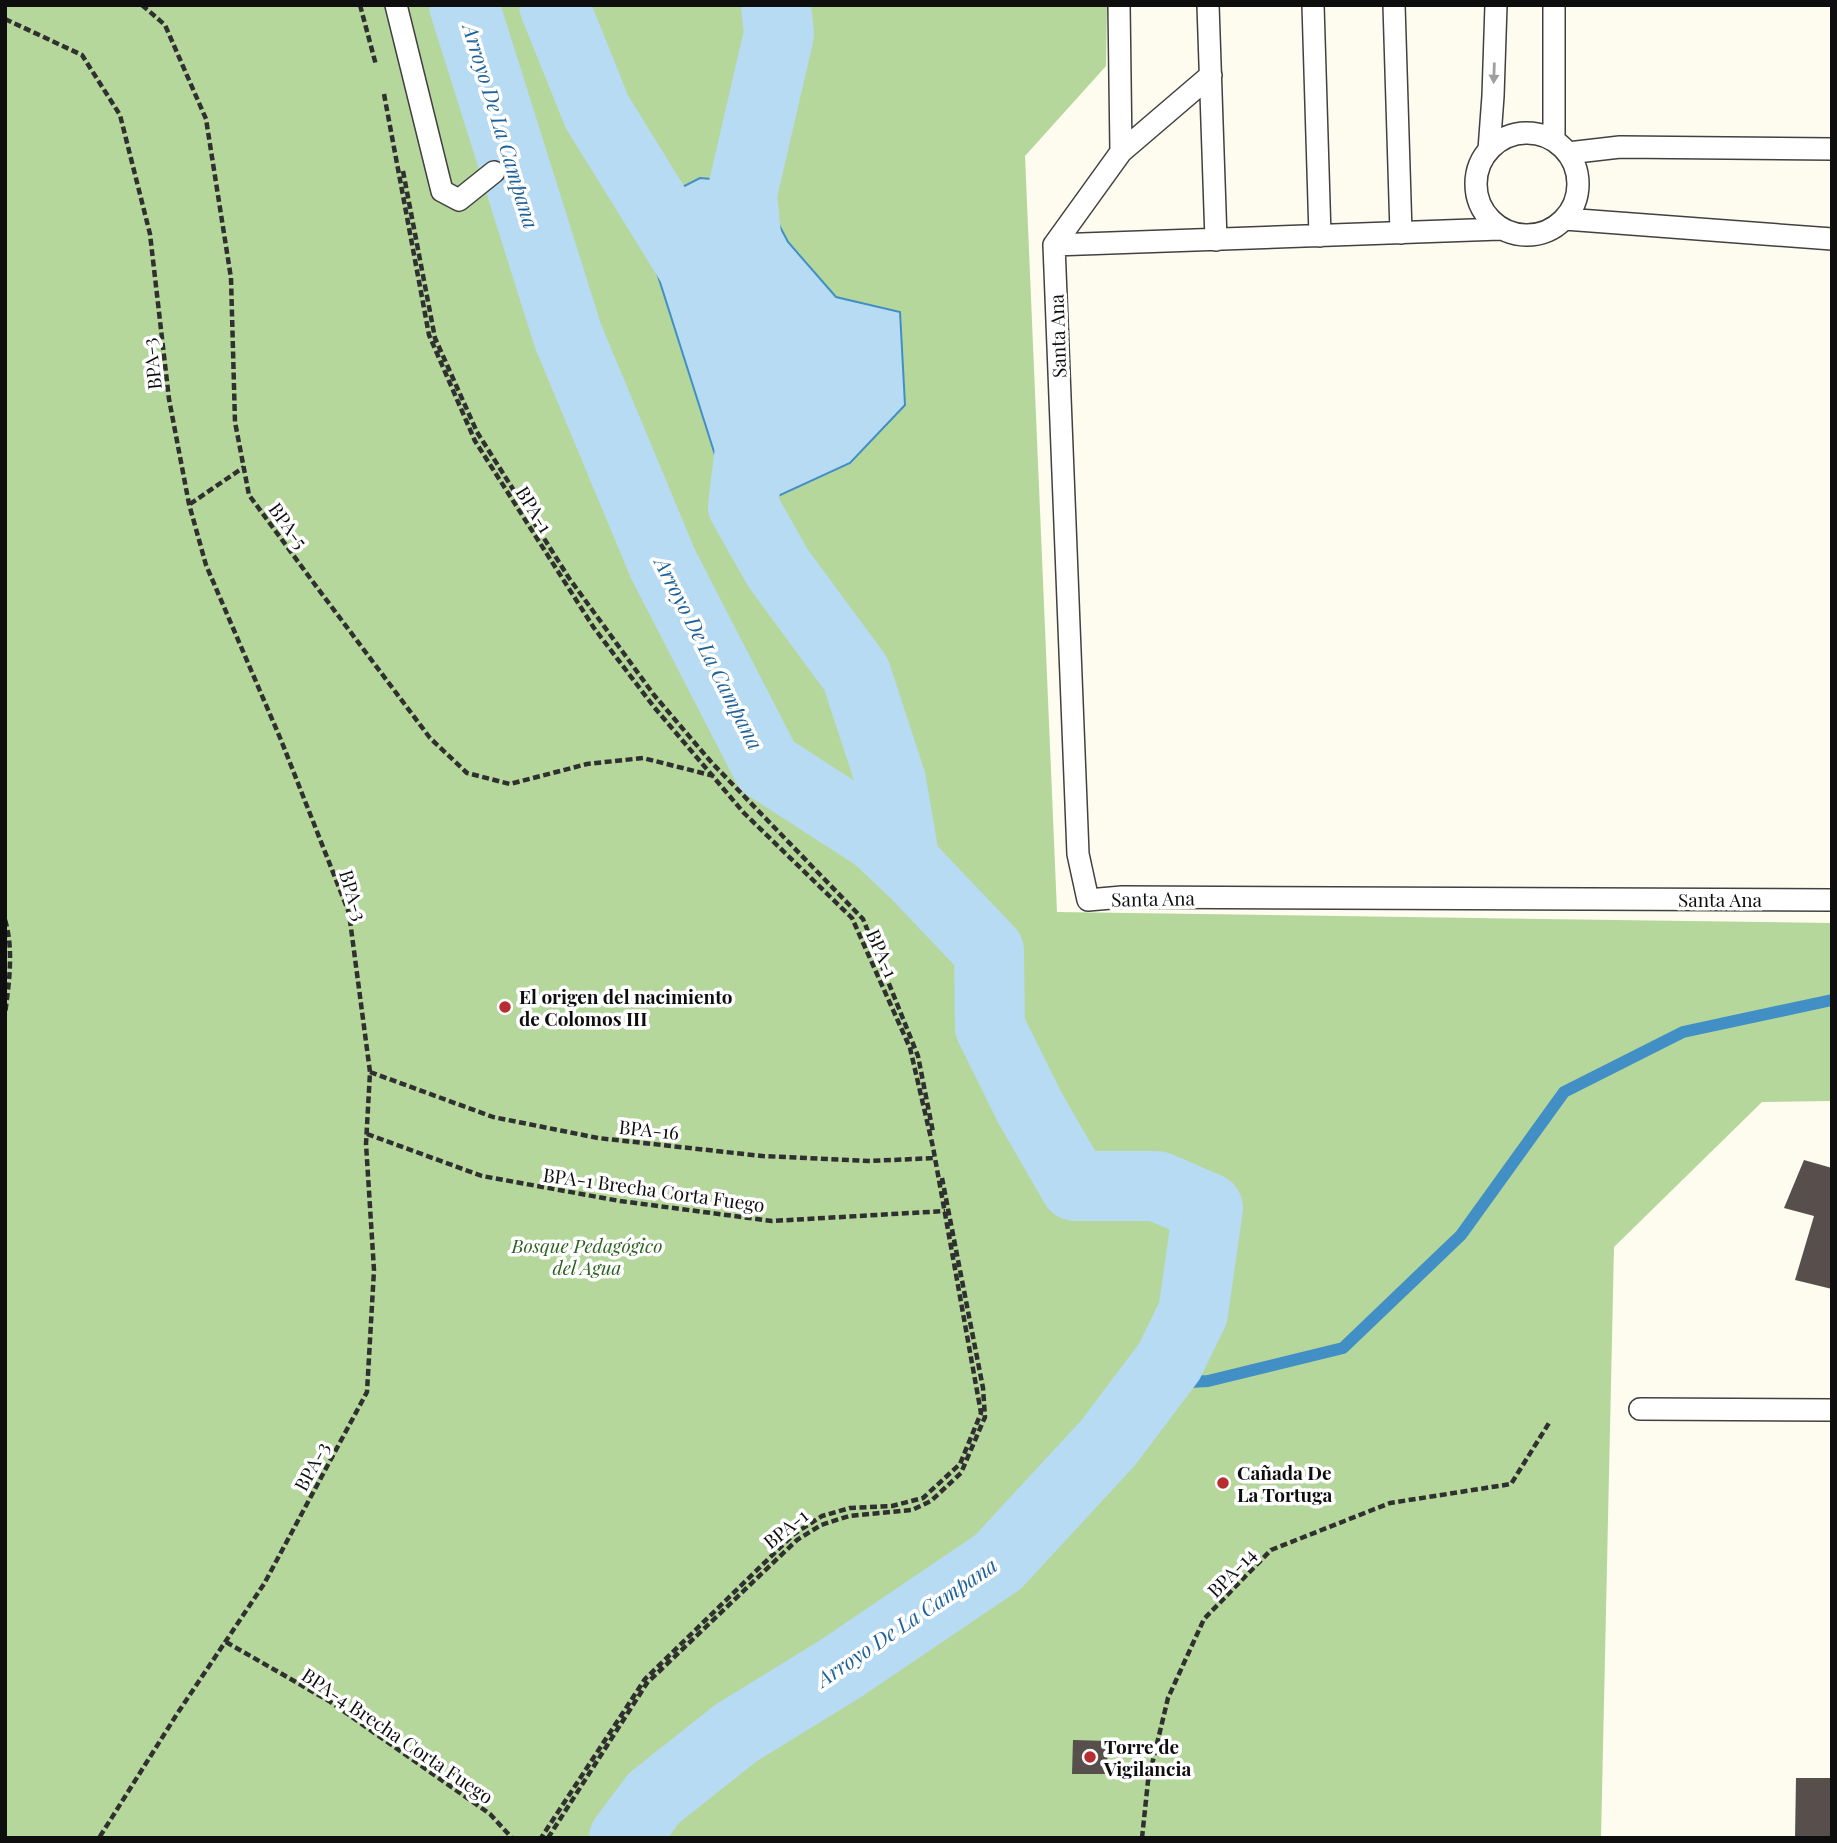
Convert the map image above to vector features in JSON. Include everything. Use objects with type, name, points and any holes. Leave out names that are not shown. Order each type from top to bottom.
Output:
[{"type":"lane","points":[[396,5],[442,191],[459,200],[494,172]]},
{"type":"lane","points":[[1119,5],[1121,152]]},
{"type":"lane","points":[[1208,5],[1216,240]]},
{"type":"lane","points":[[1313,5],[1320,236]]},
{"type":"lane","points":[[1394,5],[1401,233]]},
{"type":"lane","points":[[1489,150],[1496,5]]},
{"type":"lane","points":[[1554,5],[1561,147]]},
{"type":"lane","points":[[1054,245],[1121,152],[1211,75]]},
{"type":"lane","points":[[1054,245],[1500,229],[1516,235],[1534,236],[1551,230],[1565,219],[1574,204],[1578,186],[1576,169],[1561,147],[1537,134],[1520,133],[1503,139],[1489,150],[1479,165],[1476,182],[1478,200],[1487,216],[1500,229]]},
{"type":"lane","points":[[1561,147],[1832,149]]},
{"type":"lane","points":[[1565,219],[1832,239]]},
{"type":"lane","name":"Santa Ana","points":[[1054,245],[1078,853],[1088,900],[1122,897],[1832,900]]},
{"type":"lane","points":[[1640,1409],[1832,1410]]},
{"type":"path","name":"BPA-5","points":[[142,5],[165,25],[206,119],[232,278],[235,422],[249,495],[430,738],[467,773],[510,784],[587,764],[643,758],[715,777]]},
{"type":"path","points":[[360,5],[380,70],[366,5]]},
{"type":"path","name":"BPA-3","points":[[5,19],[82,55],[121,115],[150,234],[169,399],[189,504],[206,565],[281,740],[349,913],[370,1072],[367,1134],[374,1270],[367,1392],[264,1584],[177,1714],[100,1838]]},
{"type":"path","name":"BPA-1","points":[[541,1838],[645,1679],[794,1534],[822,1516],[850,1508],[892,1506],[923,1498],[960,1464],[981,1413],[935,1158],[910,1048],[852,918],[744,813],[654,707],[594,628],[475,441],[429,335],[383,83],[435,338],[477,432],[569,578],[654,695],[712,763],[863,919],[918,1056],[983,1388],[985,1417],[961,1473],[931,1501],[912,1510],[849,1516],[821,1525],[797,1541],[647,1683],[548,1838]]},
{"type":"path","points":[[189,504],[244,467]]},
{"type":"path","points":[[5,920],[10,935],[9,991],[5,1014]]},
{"type":"path","name":"BPA-16","points":[[370,1072],[493,1117],[597,1138],[762,1156],[870,1161],[935,1158]]},
{"type":"path","name":"BPA-1 Brecha Corta Fuego","points":[[367,1134],[482,1176],[634,1203],[772,1221],[945,1211]]},
{"type":"path","name":"BPA-14","points":[[1142,1838],[1148,1781],[1168,1698],[1204,1619],[1271,1550],[1390,1503],[1511,1484],[1549,1423]]},
{"type":"path","name":"BPA-4 Brecha Corta Fuego","points":[[226,1642],[329,1701],[491,1814],[512,1838]]},
{"type":"green space","name":"Bosque Pedagógico del Agua","points":[[5,5],[1107,5],[1106,66],[1025,156],[1057,912],[1832,923],[1832,1101],[1762,1102],[1614,1247],[1601,1838],[5,1838]]},
{"type":"water","points":[[700,178],[757,183],[788,242],[836,297],[900,312],[905,405],[850,463],[776,497],[723,480],[637,210]]},
{"type":"building","points":[[1804,1160],[1832,1168],[1832,1289],[1795,1280],[1814,1216],[1784,1208]]},
{"type":"building","name":"Torre de Vigilancia","points":[[1073,1740],[1108,1741],[1107,1774],[1072,1774]]},
{"type":"building","points":[[1796,1778],[1832,1778],[1832,1838],[1795,1838]]},
{"type":"waterway","name":"Arroyo De La Campana","points":[[464,5],[568,336],[663,564],[767,766],[877,837],[989,951],[990,1027],[1030,1108],[1075,1186],[1157,1186],[1208,1208],[1193,1313],[1169,1362],[1108,1443],[998,1562],[840,1669],[736,1733],[654,1798],[624,1838]]},
{"type":"waterway","points":[[554,5],[597,112],[704,285]]},
{"type":"waterway","points":[[750,277],[742,194],[779,34],[776,5]]},
{"type":"waterway","points":[[757,392],[743,506],[778,568],[856,674],[891,781],[905,863]]},
{"type":"waterway","points":[[1152,1384],[1208,1381],[1343,1348],[1461,1235],[1564,1092],[1683,1032],[1832,1000]]},
{"type":"place","name":"El origen del nacimiento de Colomos III","points":[[505,1007]]},
{"type":"place","name":"Cañada De La Tortuga","points":[[1223,1483]]},
{"type":"place","name":"Torre de Vigilancia","points":[[1090,1757]]}]
